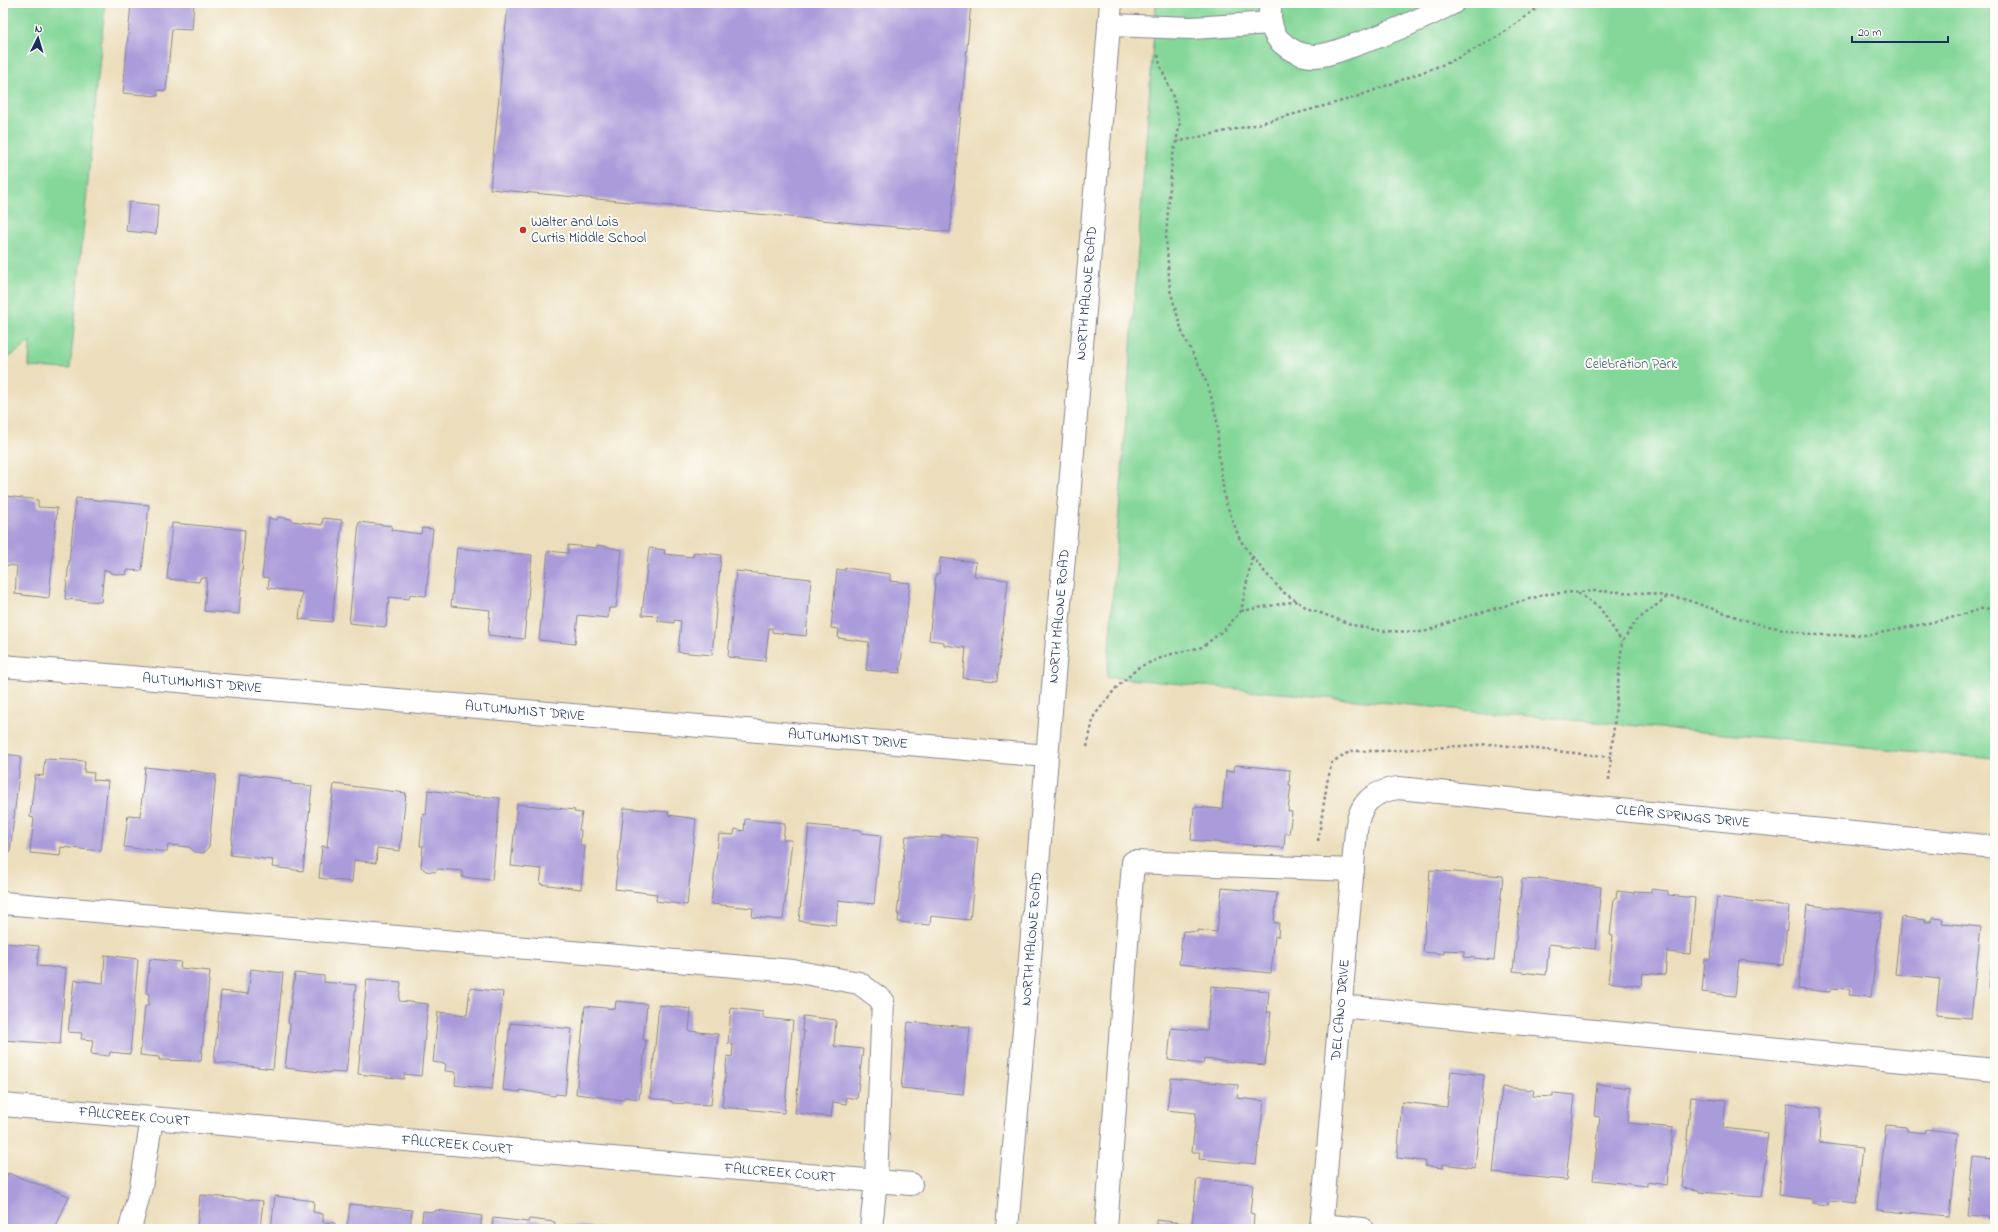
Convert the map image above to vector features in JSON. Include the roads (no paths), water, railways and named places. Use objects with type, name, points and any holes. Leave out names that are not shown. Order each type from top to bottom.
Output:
[{"type":"street","name":"NORTH MALONE ROAD","points":[[1008,1229],[1111,3]]},
{"type":"street","points":[[1109,25],[1157,28],[1192,28],[1271,13],[1276,37],[1287,47],[1301,54],[1315,56],[1381,37],[1453,3]]},
{"type":"street","name":"AUTUMNMIST DRIVE","points":[[3,666],[1047,756]]},
{"type":"street","name":"CLEAR SPRINGS DRIVE","points":[[1373,796],[1385,790],[1398,788],[1995,847]]},
{"type":"street","name":"DEL CANO DRIVE","points":[[1321,1227],[1358,818],[1364,806],[1373,796]]},
{"type":"street","points":[[1106,1229],[1133,862],[1353,870]]},
{"type":"street","points":[[3,904],[793,970],[859,983],[883,1001],[876,1180],[871,1229]]},
{"type":"street","points":[[1340,1006],[1995,1070]]},
{"type":"street","name":"FALLCREEK COURT","points":[[3,1105],[911,1184]]},
{"type":"street","points":[[130,1229],[141,1186],[152,1118]]},
{"type":"street","points":[[1321,1227],[1362,1229]]},
{"type":"place","name":"Walter and Lois Curtis Middle School","points":[[523,230]]},
{"type":"park label","name":"Celebration Park","points":[[1631,364]]}]
